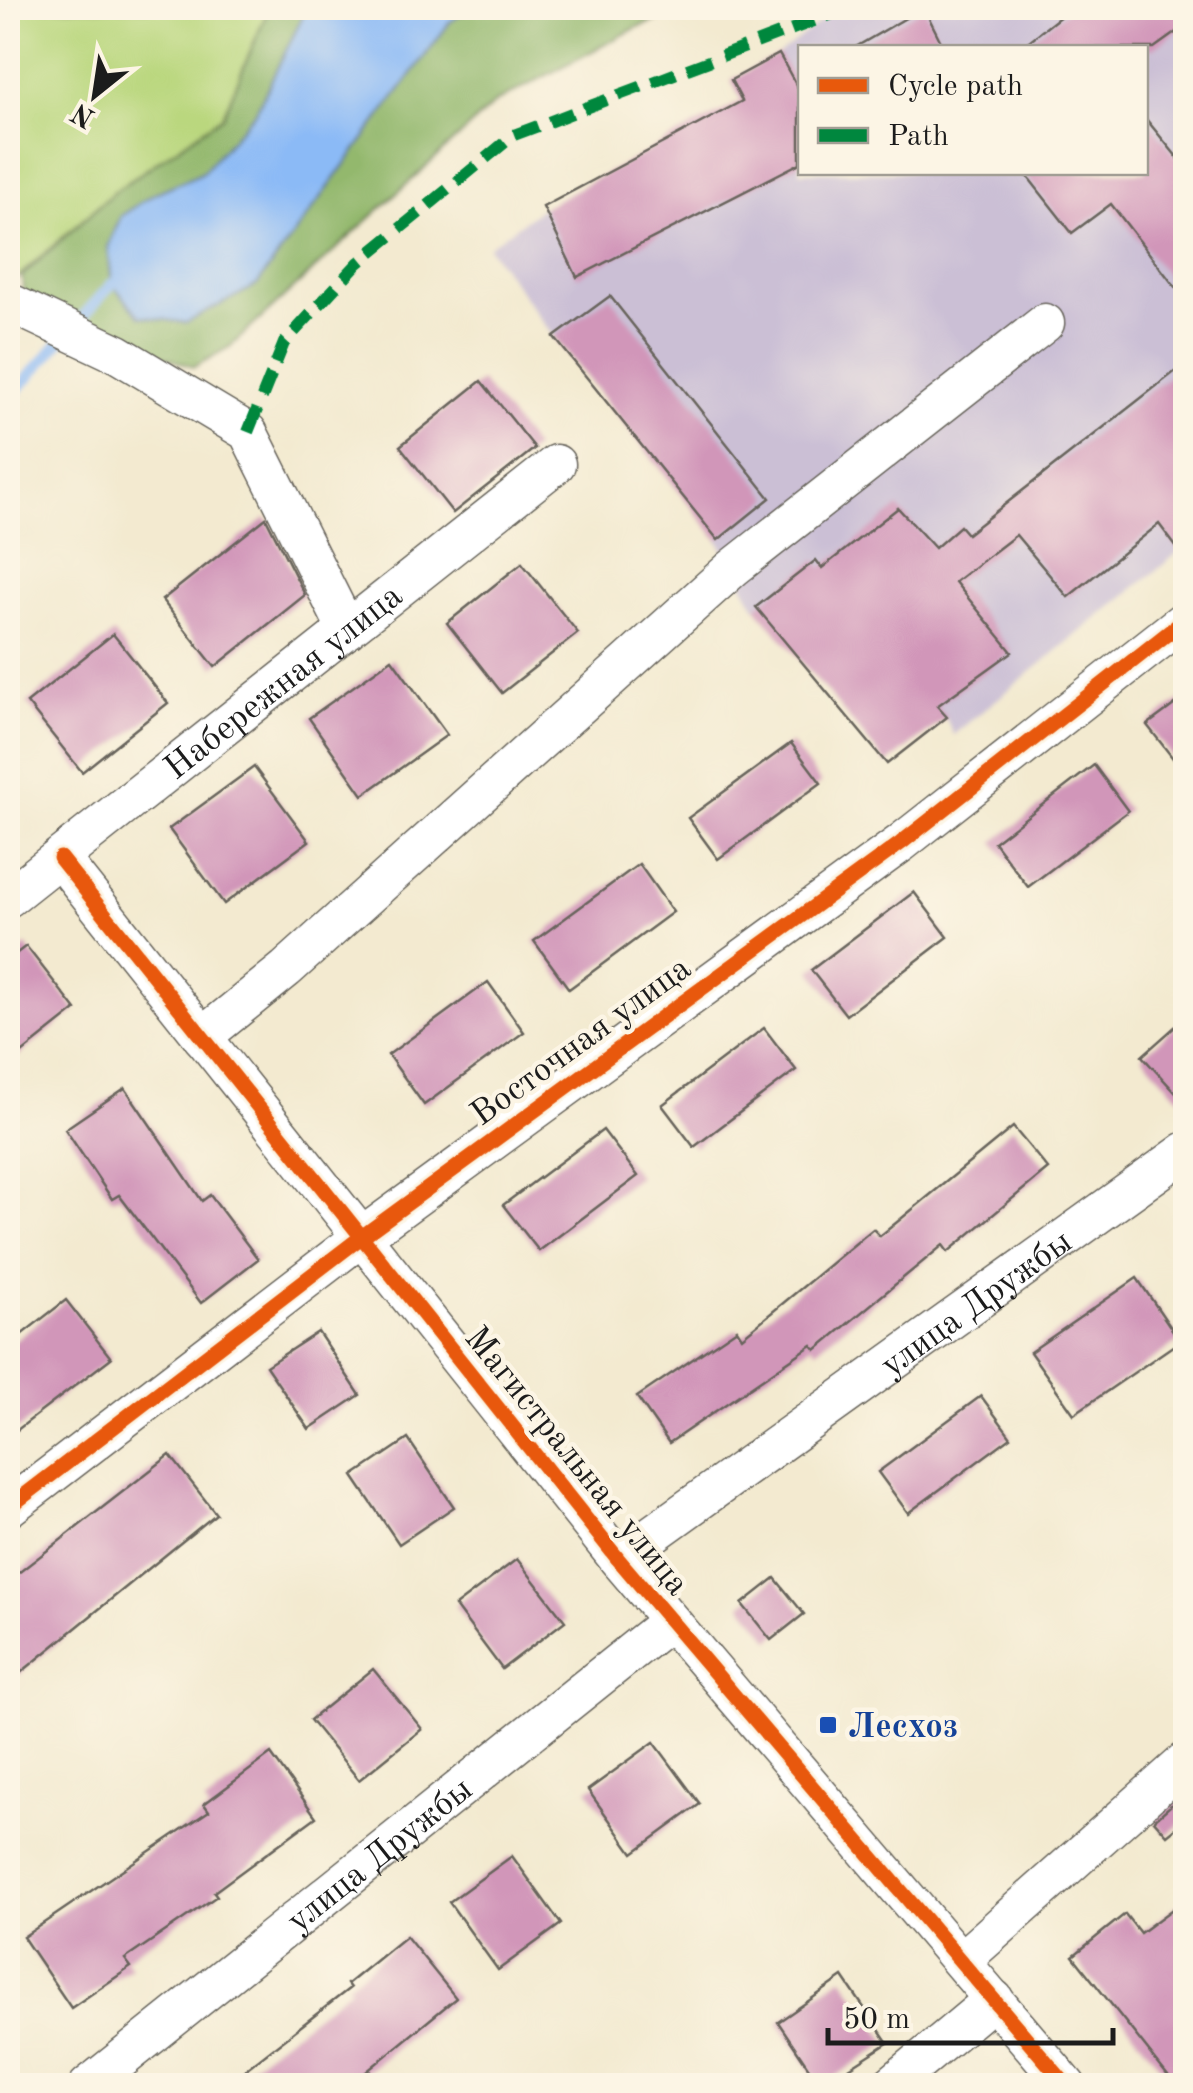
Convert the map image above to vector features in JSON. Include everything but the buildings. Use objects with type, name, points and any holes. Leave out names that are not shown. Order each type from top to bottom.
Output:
[{"type":"street","points":[[8,302],[118,354],[248,432],[347,630]]},
{"type":"street","points":[[202,1037],[286,970],[734,568],[1045,323]]},
{"type":"street","name":"Набережная улица","points":[[8,898],[556,464]]},
{"type":"street","name":"Восточная улица","points":[[8,1508],[360,1238],[901,843],[1186,619]]},
{"type":"street","name":"Магистральная улица","points":[[60,858],[618,1558],[1067,2086]]},
{"type":"street","name":"улица Дружбы","points":[[618,1558],[1186,1151]]},
{"type":"street","name":"улица Дружбы","points":[[88,2086],[670,1621]]},
{"type":"street","points":[[962,1960],[1186,1761]]},
{"type":"street","points":[[890,2086],[994,2000]]},
{"type":"shaded area","points":[[839,8],[1185,8],[1185,547],[953,735],[946,718],[887,764],[756,607],[718,540],[554,337],[488,247],[543,207],[742,102],[731,80],[779,54]]},
{"type":"green space","points":[[8,8],[269,8],[223,116],[114,192],[8,286]]},
{"type":"green space","points":[[269,8],[691,8],[638,27],[496,102],[231,346],[194,367],[72,327],[24,304],[22,276],[114,192],[223,116]]},
{"type":"water","points":[[307,8],[470,8],[450,22],[257,285],[186,323],[140,316],[112,284],[108,247],[121,216],[155,193],[202,173],[256,111]]},
{"type":"waterway","points":[[8,400],[112,284],[125,279]]},
{"type":"marked path","points":[[248,432],[284,343],[358,263],[514,135],[848,8]]},
{"type":"cycle path","points":[[8,1508],[360,1238],[901,843],[1186,619]]},
{"type":"cycle path","points":[[60,858],[618,1559],[1067,2086]]},
{"type":"place","name":"Лесхоз","points":[[828,1725]]}]
